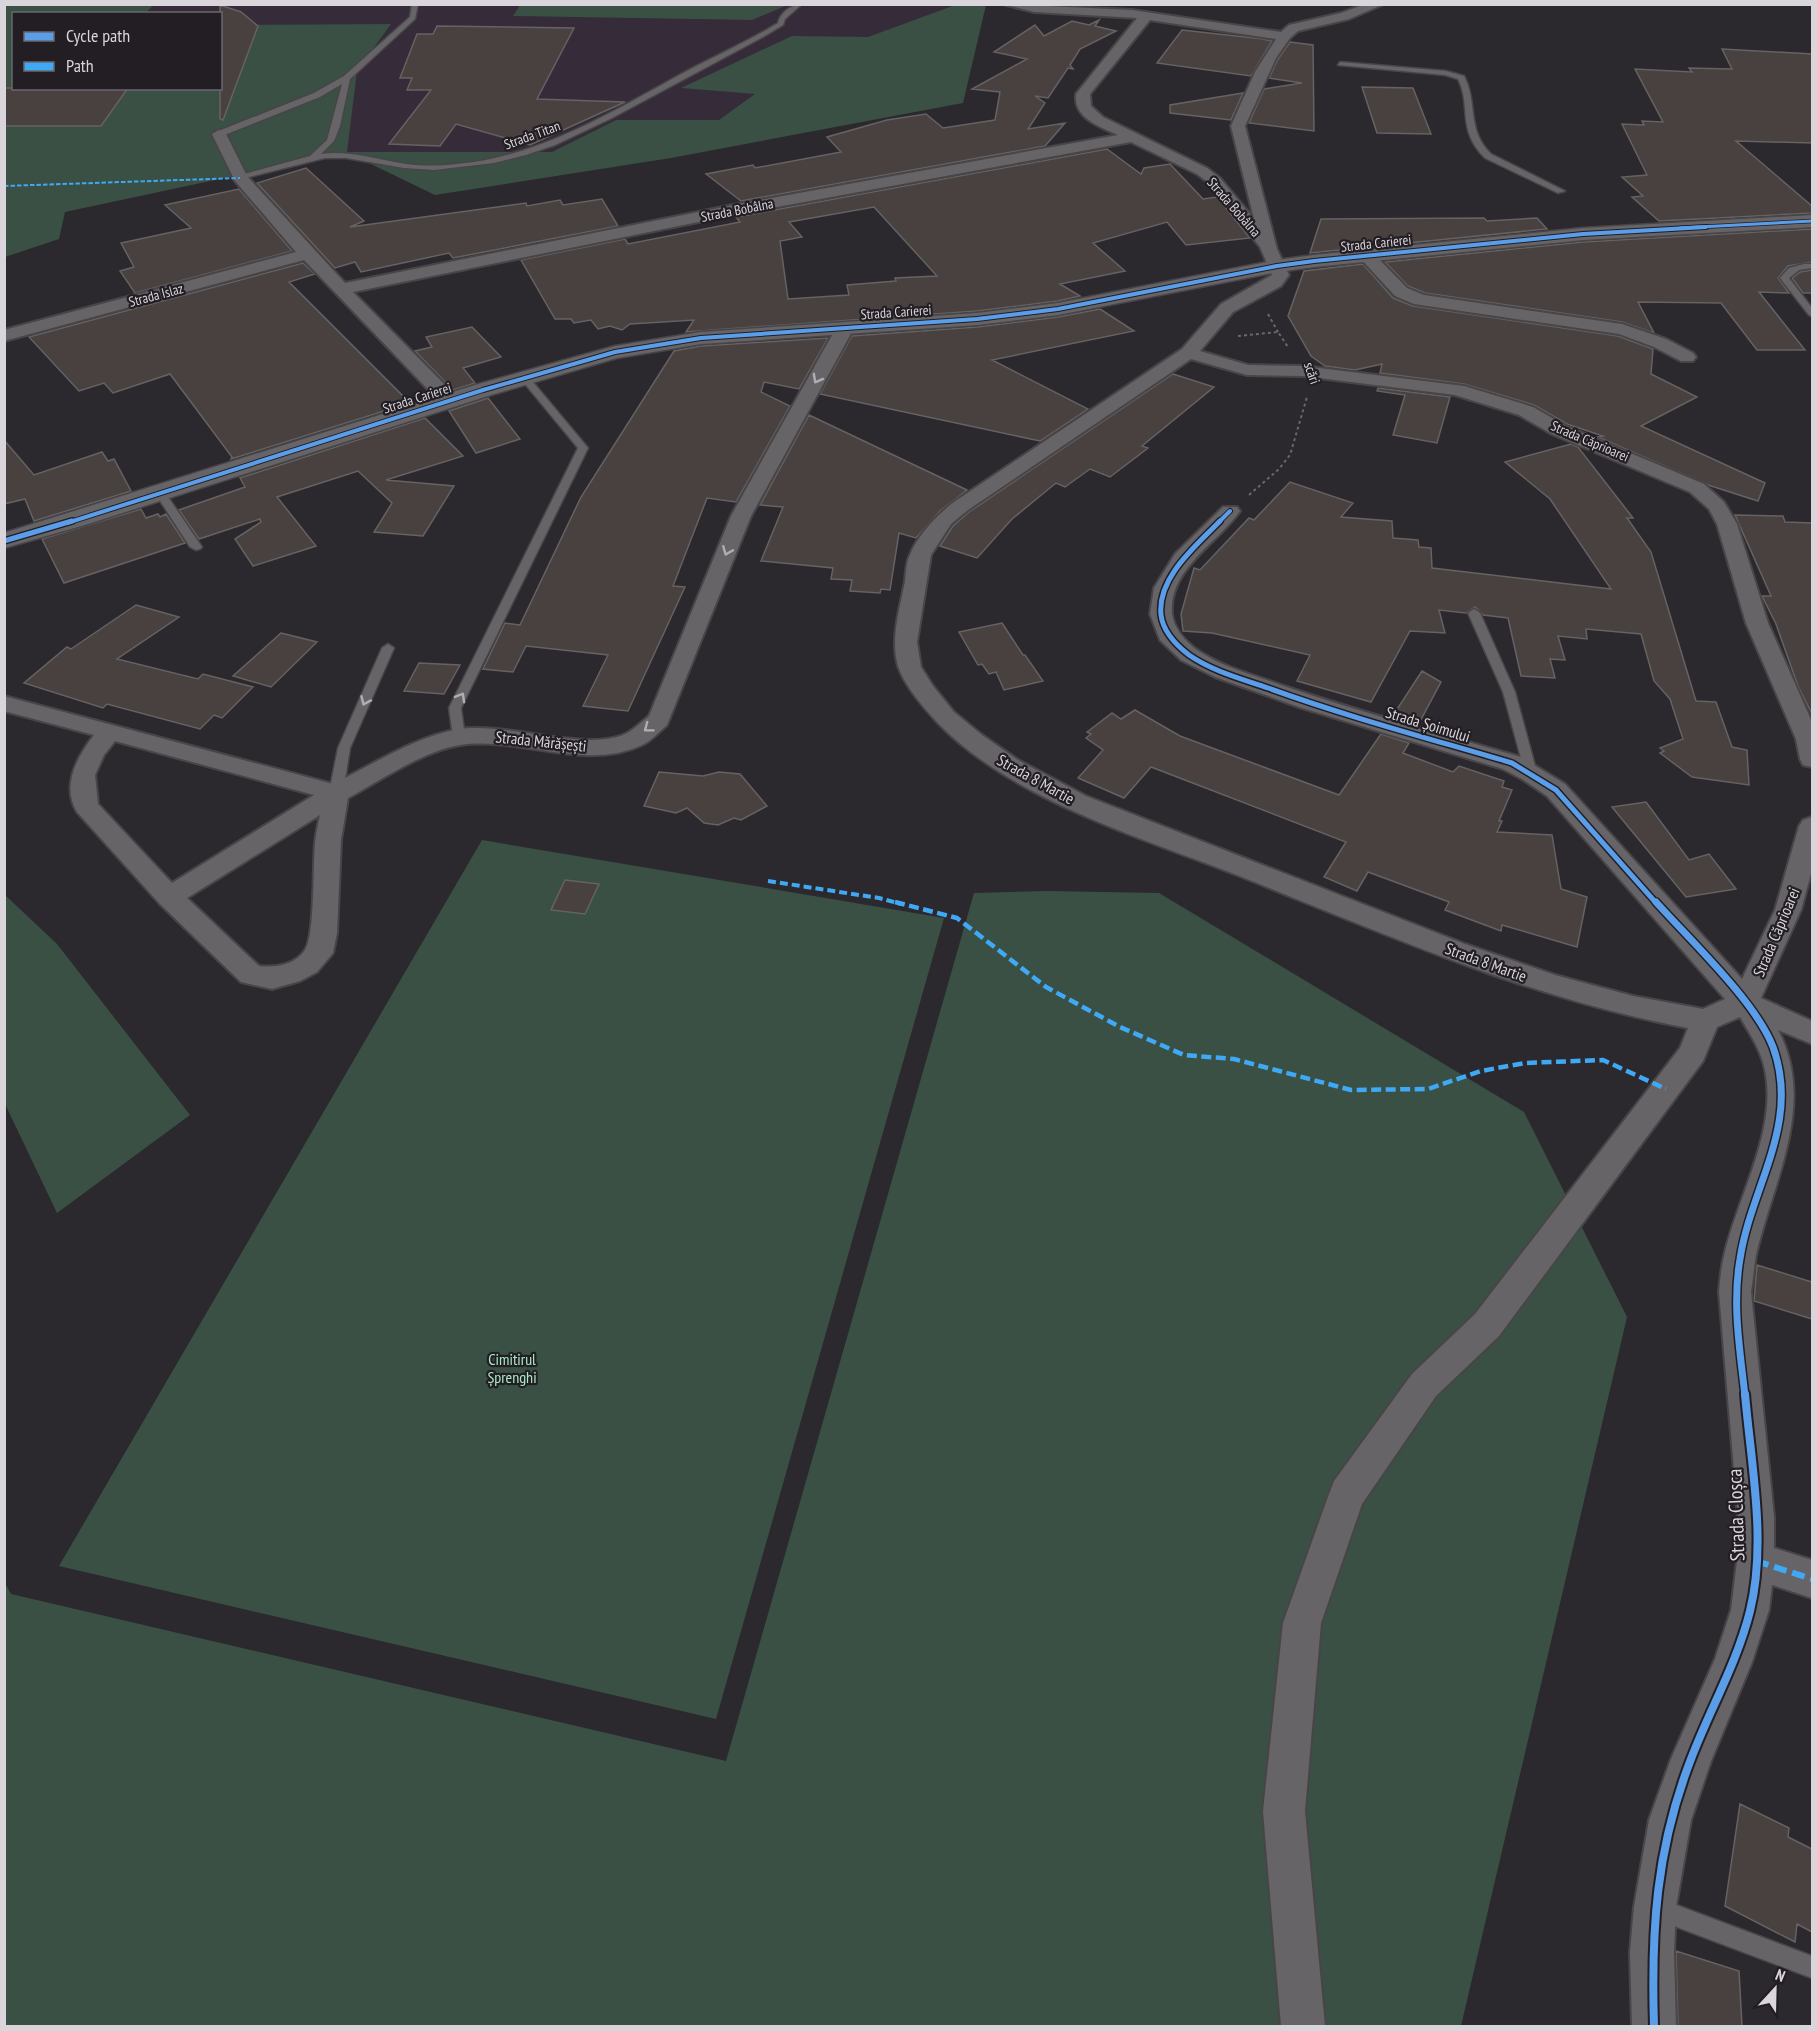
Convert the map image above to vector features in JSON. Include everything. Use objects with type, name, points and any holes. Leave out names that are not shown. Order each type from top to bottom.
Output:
[{"type":"street","points":[[1009,4],[1034,9],[1095,11],[1146,16],[1282,36]]},
{"type":"street","points":[[1273,257],[1238,126],[1282,36],[1294,28],[1345,16],[1378,4]]},
{"type":"street","name":"Strada Bobâlna","points":[[1146,16],[1088,87],[1081,101],[1085,111],[1098,120],[1183,160],[1215,181],[1273,257]]},
{"type":"street","points":[[219,134],[240,178],[308,254],[450,400]]},
{"type":"street","name":"Strada Bobâlna","points":[[343,289],[733,210],[1132,137]]},
{"type":"street","name":"Strada Carierei","points":[[4,541],[524,377],[604,355],[658,345],[744,334],[977,319],[1058,309],[1273,257],[1367,256],[1612,232],[1812,221]]},
{"type":"street","name":"Strada Islaz","points":[[4,336],[308,254]]},
{"type":"street","name":"Strada Carierei","points":[[1367,256],[1401,292],[1420,300],[1622,329],[1660,343],[1687,357]]},
{"type":"street","name":"Strada 8 Martie","points":[[1273,257],[1281,275],[1275,282],[1227,308],[1188,353],[961,506],[944,520],[920,555],[908,619],[906,642],[910,667],[924,690],[946,717],[973,741],[1009,766],[1077,802],[1455,951],[1551,985],[1633,1007],[1705,1020]]},
{"type":"street","name":"Strada Mărășești","points":[[169,897],[336,793],[438,742],[481,735],[603,747],[633,740],[658,720],[741,516],[845,328]]},
{"type":"street","name":"Strada Căprioarei","points":[[1188,353],[1247,370],[1303,371],[1457,390],[1526,411],[1593,445],[1663,471],[1697,488],[1717,506],[1726,524],[1757,623],[1808,739],[1812,759]]},
{"type":"street","name":"Strada Șoimului","points":[[1230,511],[1183,559],[1165,588],[1161,614],[1168,635],[1188,655],[1223,672],[1307,702],[1512,763],[1532,773],[1556,790],[1745,1002]]},
{"type":"street","points":[[4,703],[336,793],[328,840],[323,933],[319,953],[307,965],[290,974],[272,978],[251,975],[169,897],[86,806],[83,775],[93,753],[109,732]]},
{"type":"street","name":"Strada Căprioarei","points":[[1745,1002],[1788,910],[1802,868],[1812,826]]},
{"type":"street","points":[[1303,2026],[1284,1811],[1302,1623],[1347,1494],[1424,1385],[1487,1325],[1693,1053],[1705,1020],[1745,1002],[1812,1034]]},
{"type":"street","name":"Strada Cloșca","points":[[1654,2026],[1652,1952],[1655,1907],[1670,1820],[1691,1759],[1733,1662],[1750,1610],[1756,1561],[1756,1517],[1735,1292],[1740,1256],[1779,1128],[1783,1097],[1780,1070],[1772,1045],[1745,1002]]},
{"type":"street","points":[[1756,1561],[1812,1579]]},
{"type":"lane","points":[[219,134],[317,95],[347,78],[413,18],[415,4]]},
{"type":"lane","name":"Strada Titan","points":[[240,178],[312,158],[334,155],[408,166],[437,167],[496,161],[529,153],[584,129],[772,30],[781,24],[782,18],[799,4]]},
{"type":"lane","points":[[1340,64],[1446,73],[1461,78],[1473,138],[1479,149],[1561,191]]},
{"type":"lane","points":[[312,158],[330,141],[347,78]]},
{"type":"lane","points":[[1812,266],[1794,268],[1787,272],[1784,278],[1812,313]]},
{"type":"lane","points":[[459,737],[455,708],[583,448],[524,377]]},
{"type":"lane","points":[[160,493],[196,547]]},
{"type":"lane","points":[[1474,613],[1509,692],[1532,773]]},
{"type":"lane","points":[[336,793],[344,748],[388,648]]},
{"type":"lane","points":[[1655,1907],[1812,1967]]},
{"type":"shaded area","points":[[153,4],[520,4],[513,16],[752,20],[788,5],[955,5],[868,37],[792,37],[683,88],[756,94],[719,120],[616,120],[552,152],[346,152],[357,71],[391,24],[222,25],[222,12],[147,12]]},
{"type":"green space","points":[[5,5],[153,5],[147,12],[12,12],[12,90],[222,90],[222,25],[391,24],[357,71],[347,152],[552,152],[616,120],[719,120],[755,94],[681,88],[792,36],[868,37],[955,5],[986,5],[963,103],[671,158],[435,195],[346,152],[65,212],[59,239],[5,257]]},
{"type":"green space","points":[[520,5],[788,5],[752,20],[513,16]]},
{"type":"green space","name":"Cimitirul Șprenghi","points":[[482,840],[944,918],[716,1719],[59,1566]]},
{"type":"green space","points":[[1047,891],[1159,893],[1524,1112],[1627,1317],[1461,2026],[5,2026],[4,1581],[11,1594],[726,1761],[974,893]]},
{"type":"green space","points":[[5,895],[57,944],[190,1115],[57,1213],[5,1104]]},
{"type":"building","points":[[220,5],[241,12],[258,26],[223,120],[220,119],[222,12],[220,12]]},
{"type":"building","points":[[1099,20],[1095,26],[1116,31],[1080,49],[1070,65],[1073,69],[1068,68],[1048,98],[1035,96],[1045,103],[1028,129],[1065,123],[1045,146],[741,201],[706,174],[753,165],[755,168],[841,152],[827,137],[887,120],[926,114],[943,128],[995,120],[1000,92],[972,89],[1027,59],[994,52],[1035,25],[1044,36],[1072,21],[1089,25]]},
{"type":"building","points":[[437,26],[574,28],[537,99],[625,102],[530,145],[456,124],[440,146],[389,144],[431,90],[407,90],[412,78],[400,78],[417,34],[433,34]]},
{"type":"building","points":[[1182,30],[1272,41],[1251,76],[1157,63]]},
{"type":"building","points":[[1290,42],[1313,45],[1314,131],[1249,123],[1264,89],[1302,83],[1269,78]]},
{"type":"building","points":[[1722,49],[1812,54],[1812,143],[1736,141],[1812,206],[1812,213],[1659,221],[1632,197],[1643,196],[1622,177],[1647,175],[1622,124],[1644,125],[1642,121],[1663,122],[1635,69],[1692,72],[1689,68],[1732,69]]},
{"type":"building","points":[[1362,87],[1413,88],[1431,134],[1377,133]]},
{"type":"building","points":[[4,88],[12,88],[12,90],[127,90],[101,126],[4,126]]},
{"type":"building","points":[[1243,93],[1231,120],[1170,113],[1170,105]]},
{"type":"building","points":[[1107,149],[1141,174],[1144,168],[1170,164],[1203,199],[1217,197],[1250,238],[1186,245],[1167,222],[1093,243],[1125,271],[1060,284],[1080,296],[1058,301],[977,311],[686,332],[694,320],[630,324],[622,330],[610,326],[598,329],[591,320],[574,323],[571,319],[555,319],[521,260],[625,239],[628,244],[740,222],[736,217]],"holes":[[[874,207],[937,276],[895,278],[896,281],[847,285],[849,295],[788,299],[780,241],[802,237],[789,222]]]},
{"type":"building","points":[[306,168],[364,221],[350,227],[526,203],[527,206],[560,200],[563,205],[602,199],[618,226],[453,258],[449,253],[361,272],[355,262],[335,268],[257,183]]},
{"type":"building","points":[[239,189],[292,251],[135,293],[120,271],[134,267],[121,243],[191,228],[165,205]]},
{"type":"building","points":[[1484,218],[1487,221],[1537,218],[1547,229],[1310,253],[1321,219]]},
{"type":"building","points":[[1812,229],[1812,262],[1788,266],[1778,278],[1789,293],[1759,292],[1805,350],[1757,350],[1721,303],[1638,302],[1654,333],[1622,322],[1425,293],[1408,286],[1385,262],[1583,242]]},
{"type":"building","points":[[303,263],[315,274],[289,282],[410,403],[231,459],[232,457],[170,374],[113,393],[104,383],[79,391],[29,337]]},
{"type":"building","points":[[1363,264],[1393,298],[1413,306],[1618,336],[1653,349],[1651,374],[1697,397],[1641,426],[1765,483],[1758,501],[1708,485],[1598,437],[1603,436],[1567,424],[1534,405],[1464,384],[1380,373],[1382,364],[1355,370],[1325,366],[1311,356],[1288,316],[1304,271]]},
{"type":"building","points":[[1812,270],[1812,293],[1803,293],[1792,278],[1800,272]]},
{"type":"building","points":[[1100,309],[1134,331],[992,360],[1088,409],[1040,441],[820,394],[852,336],[977,327],[1058,317]]},
{"type":"building","points":[[472,327],[501,357],[463,368],[475,383],[453,390],[415,351],[432,347],[426,337]]},
{"type":"building","points":[[828,338],[799,389],[764,382],[761,392],[790,406],[736,502],[707,498],[673,586],[685,587],[628,711],[583,706],[608,655],[526,646],[513,672],[483,669],[505,623],[520,625],[581,497],[674,351],[701,346]]},
{"type":"building","points":[[1173,374],[1214,387],[1142,446],[1148,448],[1110,477],[1090,469],[1065,487],[1056,483],[1012,519],[977,558],[940,546],[953,526],[969,512]]},
{"type":"building","points":[[1378,388],[1450,397],[1437,443],[1393,435],[1405,395],[1377,391]]},
{"type":"building","points":[[488,398],[520,439],[476,453],[449,411]]},
{"type":"building","points":[[809,415],[967,490],[940,511],[916,538],[899,533],[890,590],[881,589],[880,593],[850,591],[852,580],[831,579],[833,568],[761,561],[783,507],[760,505]]},
{"type":"building","points":[[425,418],[463,456],[386,480],[454,486],[423,536],[374,532],[392,503],[358,471],[277,497],[316,546],[253,566],[235,539],[261,522],[260,519],[199,539],[179,510],[245,487],[240,478]]},
{"type":"building","points":[[4,440],[34,475],[102,452],[108,461],[114,459],[131,491],[34,521],[25,499],[4,504]]},
{"type":"building","points":[[1571,444],[1578,447],[1633,518],[1627,518],[1651,552],[1696,701],[1716,702],[1732,747],[1747,750],[1749,785],[1692,777],[1660,753],[1664,751],[1660,748],[1683,739],[1670,699],[1654,681],[1641,634],[1586,629],[1587,639],[1558,636],[1565,660],[1550,659],[1555,678],[1521,676],[1508,618],[1483,615],[1475,607],[1466,613],[1439,610],[1445,633],[1410,631],[1371,702],[1297,681],[1310,655],[1212,633],[1183,631],[1181,614],[1194,568],[1200,570],[1249,518],[1254,520],[1290,482],[1353,503],[1341,517],[1392,521],[1393,538],[1418,540],[1419,547],[1431,548],[1432,568],[1611,589],[1550,499],[1505,462]]},
{"type":"building","points":[[141,509],[146,518],[166,514],[185,543],[64,583],[42,539]]},
{"type":"building","points":[[1735,515],[1783,516],[1785,522],[1812,523],[1812,714],[1798,686],[1776,624],[1762,596],[1771,596]]},
{"type":"building","points":[[136,605],[179,617],[117,659],[198,679],[203,674],[253,687],[222,718],[214,715],[200,729],[107,704],[103,708],[24,683],[67,647],[71,649]]},
{"type":"building","points":[[1002,623],[1043,681],[1004,690],[996,672],[989,674],[982,664],[978,665],[959,632]]},
{"type":"building","points":[[281,633],[317,642],[271,687],[233,676]]},
{"type":"building","points":[[419,663],[460,665],[444,694],[404,691]]},
{"type":"building","points":[[1422,671],[1441,682],[1418,725],[1392,717]]},
{"type":"building","points":[[1135,710],[1180,736],[1339,795],[1381,734],[1409,743],[1403,753],[1453,772],[1459,766],[1504,781],[1502,787],[1512,790],[1499,821],[1502,821],[1497,832],[1552,835],[1561,889],[1587,897],[1577,947],[1502,925],[1501,931],[1445,910],[1449,902],[1368,872],[1357,891],[1324,877],[1346,842],[1151,767],[1124,798],[1078,778],[1103,750],[1086,738],[1091,734],[1087,732],[1112,713],[1121,719]]},
{"type":"building","points":[[659,772],[703,776],[719,772],[740,774],[767,806],[741,820],[734,818],[718,825],[704,823],[687,808],[676,813],[644,806]]},
{"type":"building","points":[[1646,802],[1689,860],[1709,854],[1736,889],[1686,897],[1612,807]]},
{"type":"building","points":[[565,880],[599,884],[585,914],[551,910]]},
{"type":"building","points":[[1757,1265],[1812,1282],[1812,1319],[1754,1301]]},
{"type":"building","points":[[1740,1804],[1789,1828],[1788,1837],[1812,1849],[1812,1932],[1797,1924],[1795,1942],[1725,1906]]},
{"type":"building","points":[[1676,1951],[1739,1971],[1742,2026],[1678,2026]]},
{"type":"marked path","points":[[4,186],[240,178]]},
{"type":"marked path","points":[[768,881],[879,898],[957,918],[1046,987],[1120,1027],[1184,1055],[1234,1059],[1351,1090],[1428,1089],[1481,1071],[1525,1063],[1603,1060],[1666,1089]]},
{"type":"marked path","points":[[1756,1561],[1812,1579]]},
{"type":"cycle path","points":[[4,541],[77,520],[483,390],[615,352],[701,338],[977,319],[1058,309],[1277,266],[1314,261],[1583,234],[1812,221]]},
{"type":"cycle path","points":[[1230,511],[1183,559],[1165,588],[1161,614],[1168,635],[1189,655],[1223,672],[1307,702],[1512,763],[1556,790],[1745,1002],[1772,1045],[1780,1070],[1783,1097],[1779,1128],[1740,1256],[1735,1292],[1756,1517],[1756,1561],[1750,1610],[1733,1662],[1691,1759],[1670,1820],[1655,1907],[1652,1952],[1654,2026]]}]
